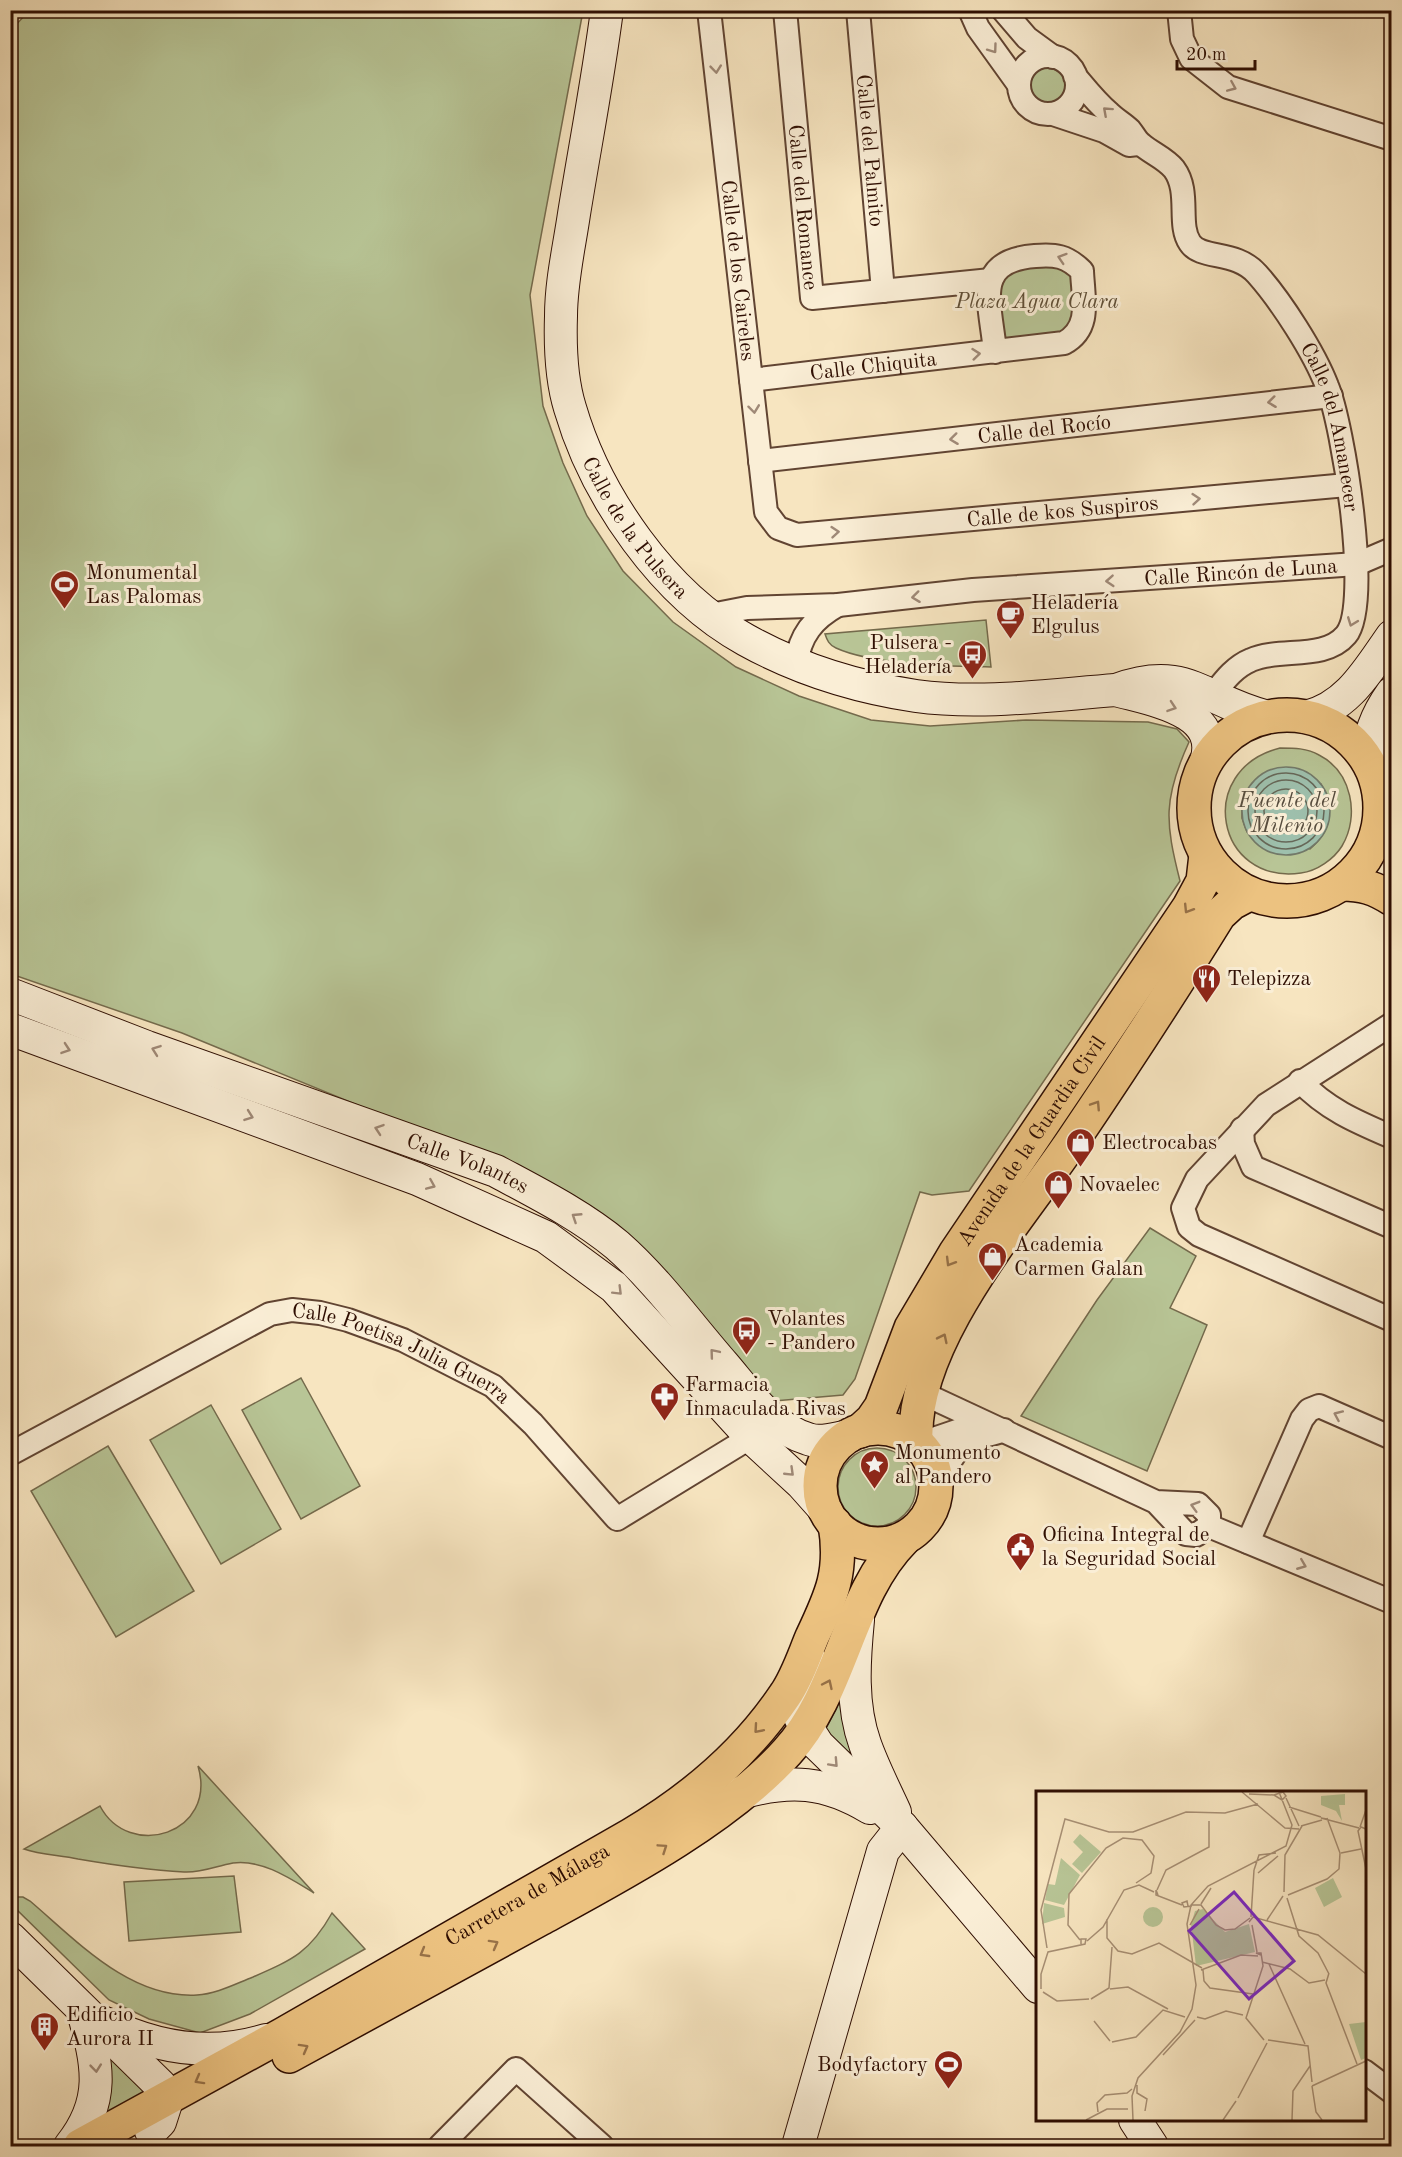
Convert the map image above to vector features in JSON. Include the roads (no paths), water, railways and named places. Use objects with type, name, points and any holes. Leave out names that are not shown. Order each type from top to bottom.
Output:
[{"type":"main road","points":[[1287,715],[1306,717],[1325,723],[1342,733],[1368,762],[1376,780],[1387,830],[1368,856],[1342,884],[1325,894],[1297,901],[1269,900],[1249,894],[1225,877],[1206,855],[1198,837],[1194,798],[1198,779],[1206,762],[1232,733],[1268,717],[1287,715]]},
{"type":"main road","name":"Avenida de la Guardia Civil","points":[[855,1433],[872,1420],[881,1407],[911,1328],[956,1252],[1189,907],[1203,881],[1206,855]]},
{"type":"main road","points":[[1342,884],[1372,887],[1392,900]]},
{"type":"main road","name":"Avenida de la Guardia Civil","points":[[917,1443],[915,1423],[922,1393],[944,1335],[987,1262],[1072,1141],[1220,915],[1232,903],[1249,894]]},
{"type":"main road","points":[[889,1429],[917,1443],[930,1460],[936,1479],[935,1498],[928,1516],[904,1539],[881,1544],[863,1542],[846,1534],[830,1517],[820,1481],[823,1467],[830,1454],[855,1433],[889,1429]]},
{"type":"main road","name":"Carretera de Málaga","points":[[138,2139],[605,1883],[645,1859],[763,1777],[789,1750],[815,1713],[844,1651],[845,1604],[837,1574],[839,1554],[830,1517]]},
{"type":"main road","name":"Carretera de Málaga","points":[[80,2146],[282,2035],[667,1814],[698,1791],[735,1755],[786,1693],[845,1604],[904,1539]]},
{"type":"street","name":"Calle de la Pulsera","points":[[607,10],[562,285],[563,374],[569,407],[587,454],[611,503],[641,547],[674,583],[711,615],[744,639],[796,664],[837,680],[879,690],[954,700],[1116,690],[1134,683],[1165,679],[1184,682],[1245,711],[1268,717]]},
{"type":"street","name":"Calle de los Caireles","points":[[710,10],[766,512],[778,528]]},
{"type":"street","name":"Calle del Romance","points":[[785,10],[812,298],[991,280]]},
{"type":"street","name":"Calle del Palmito","points":[[858,10],[883,291]]},
{"type":"street","points":[[970,10],[978,28],[1019,85],[1021,95],[1034,110],[1053,114],[1070,104],[1075,95],[1076,76],[1063,60],[1053,57],[1027,38],[1003,10]]},
{"type":"street","points":[[1179,10],[1182,39],[1191,58],[1228,87],[1392,139]]},
{"type":"street","points":[[1019,85],[1026,66],[1034,60],[1053,57]]},
{"type":"street","name":"Calle del Amanecer","points":[[1076,76],[1091,96],[1129,129],[1140,143],[1173,168],[1180,180],[1185,230],[1190,244],[1202,253],[1226,255],[1243,262],[1257,274],[1304,340],[1330,396],[1339,424],[1357,564],[1356,615],[1346,634],[1329,647],[1254,658],[1237,667],[1212,696]]},
{"type":"street","name":"Calle del Amanecer","points":[[1053,114],[1104,131],[1129,145],[1140,143]]},
{"type":"street","name":"Calle Chiquita","points":[[751,380],[995,352],[1064,343],[1074,338],[1084,319],[1082,271],[1062,256],[1028,256],[1006,261],[998,267],[991,280]]},
{"type":"street","points":[[991,280],[995,352]]},
{"type":"street","name":"Calle del Rocío","points":[[760,461],[1330,396]]},
{"type":"street","name":"Calle de kos Suspiros","points":[[778,528],[796,535],[1347,485]]},
{"type":"street","name":"Calle Rincón de Luna","points":[[711,615],[747,608],[838,605],[973,590],[1357,564],[1392,549]]},
{"type":"street","name":"Calle Rincón de Luna","points":[[796,664],[807,629],[819,616],[838,605]]},
{"type":"street","points":[[1306,717],[1335,706],[1351,692],[1392,636]]},
{"type":"street","name":"Calle de la Pulsera","points":[[1116,690],[1180,709],[1190,716],[1206,732],[1209,741],[1206,762]]},
{"type":"street","points":[[1368,762],[1367,745],[1372,728],[1392,693]]},
{"type":"street","name":"Calle Volantes","points":[[10,994],[183,1076],[546,1237],[614,1287],[758,1425],[784,1428],[810,1440],[823,1441],[855,1433]]},
{"type":"street","points":[[1392,1024],[1300,1081],[1266,1105],[1210,1163],[1189,1191],[1184,1208],[1189,1227],[1199,1235],[1392,1320]]},
{"type":"street","name":"Calle Volantes","points":[[10,1029],[183,1076],[496,1171],[544,1196],[616,1245],[640,1267],[802,1484],[830,1517]]},
{"type":"street","points":[[1300,1081],[1332,1110],[1392,1137]]},
{"type":"street","points":[[1242,1129],[1245,1150],[1253,1167],[1392,1227]]},
{"type":"street","points":[[473,1203],[496,1171]]},
{"type":"street","name":"Calle Poetisa Julia Guerra","points":[[10,1454],[270,1314],[292,1310],[320,1313],[403,1340],[493,1386],[533,1424],[617,1519],[758,1425]]},
{"type":"street","points":[[922,1393],[1156,1502],[1185,1534],[1201,1534],[1209,1526],[1392,1602]]},
{"type":"street","points":[[1248,1542],[1302,1419],[1309,1410],[1319,1406],[1392,1438]]},
{"type":"street","points":[[917,1443],[960,1430],[1004,1430]]},
{"type":"street","points":[[935,1498],[950,1461],[960,1448],[973,1439],[991,1436],[1004,1430]]},
{"type":"street","points":[[845,1604],[858,1714],[864,1743],[902,1827]]},
{"type":"street","points":[[806,1726],[839,1768],[902,1827],[1034,1978]]},
{"type":"street","points":[[741,1793],[772,1784],[822,1788],[856,1800],[902,1827]]},
{"type":"street","points":[[798,2146],[883,1851],[902,1827]]},
{"type":"street","points":[[10,1938],[160,2085],[168,2097],[160,2122],[138,2139]]},
{"type":"street","points":[[83,2011],[134,2037],[173,2047],[216,2049],[245,2046],[282,2035]]},
{"type":"street","points":[[70,2146],[85,2127],[94,2100],[98,2074],[83,2011]]},
{"type":"street","points":[[440,2146],[516,2069],[602,2146]]},
{"type":"street","points":[[1366,2072],[1392,2092]]},
{"type":"street","points":[[1136,2121],[1152,2146]]},
{"type":"water","name":"Fuente del Milenio","points":[[1286,767],[1311,774],[1323,786],[1330,811],[1323,836],[1311,848],[1286,855],[1261,848],[1249,836],[1242,811],[1249,786],[1261,774]]},
{"type":"place","name":"Monumental Las Palomas","points":[[65,610]]},
{"type":"place","name":"Heladería Elgulus","points":[[1010,640]]},
{"type":"place","name":"Pulsera - Heladería","points":[[973,680]]},
{"type":"place","name":"Telepizza","points":[[1206,1004]]},
{"type":"place","name":"Electrocabas","points":[[1081,1168]]},
{"type":"place","name":"Novaelec","points":[[1058,1210]]},
{"type":"place","name":"Academia Carmen Galan","points":[[993,1282]]},
{"type":"place","name":"Volantes - Pandero","points":[[746,1356]]},
{"type":"place","name":"Farmacia Inmaculada Rivas","points":[[664,1422]]},
{"type":"place","name":"Monumento al Pandero","points":[[874,1490]]},
{"type":"place","name":"Oficina Integral de la Seguridad Social","points":[[1021,1572]]},
{"type":"place","name":"Edificio Aurora II","points":[[45,2052]]},
{"type":"place","name":"Bodyfactory","points":[[949,2090]]},
{"type":"park label","name":"Plaza Agua Clara","points":[[1037,301]]}]
